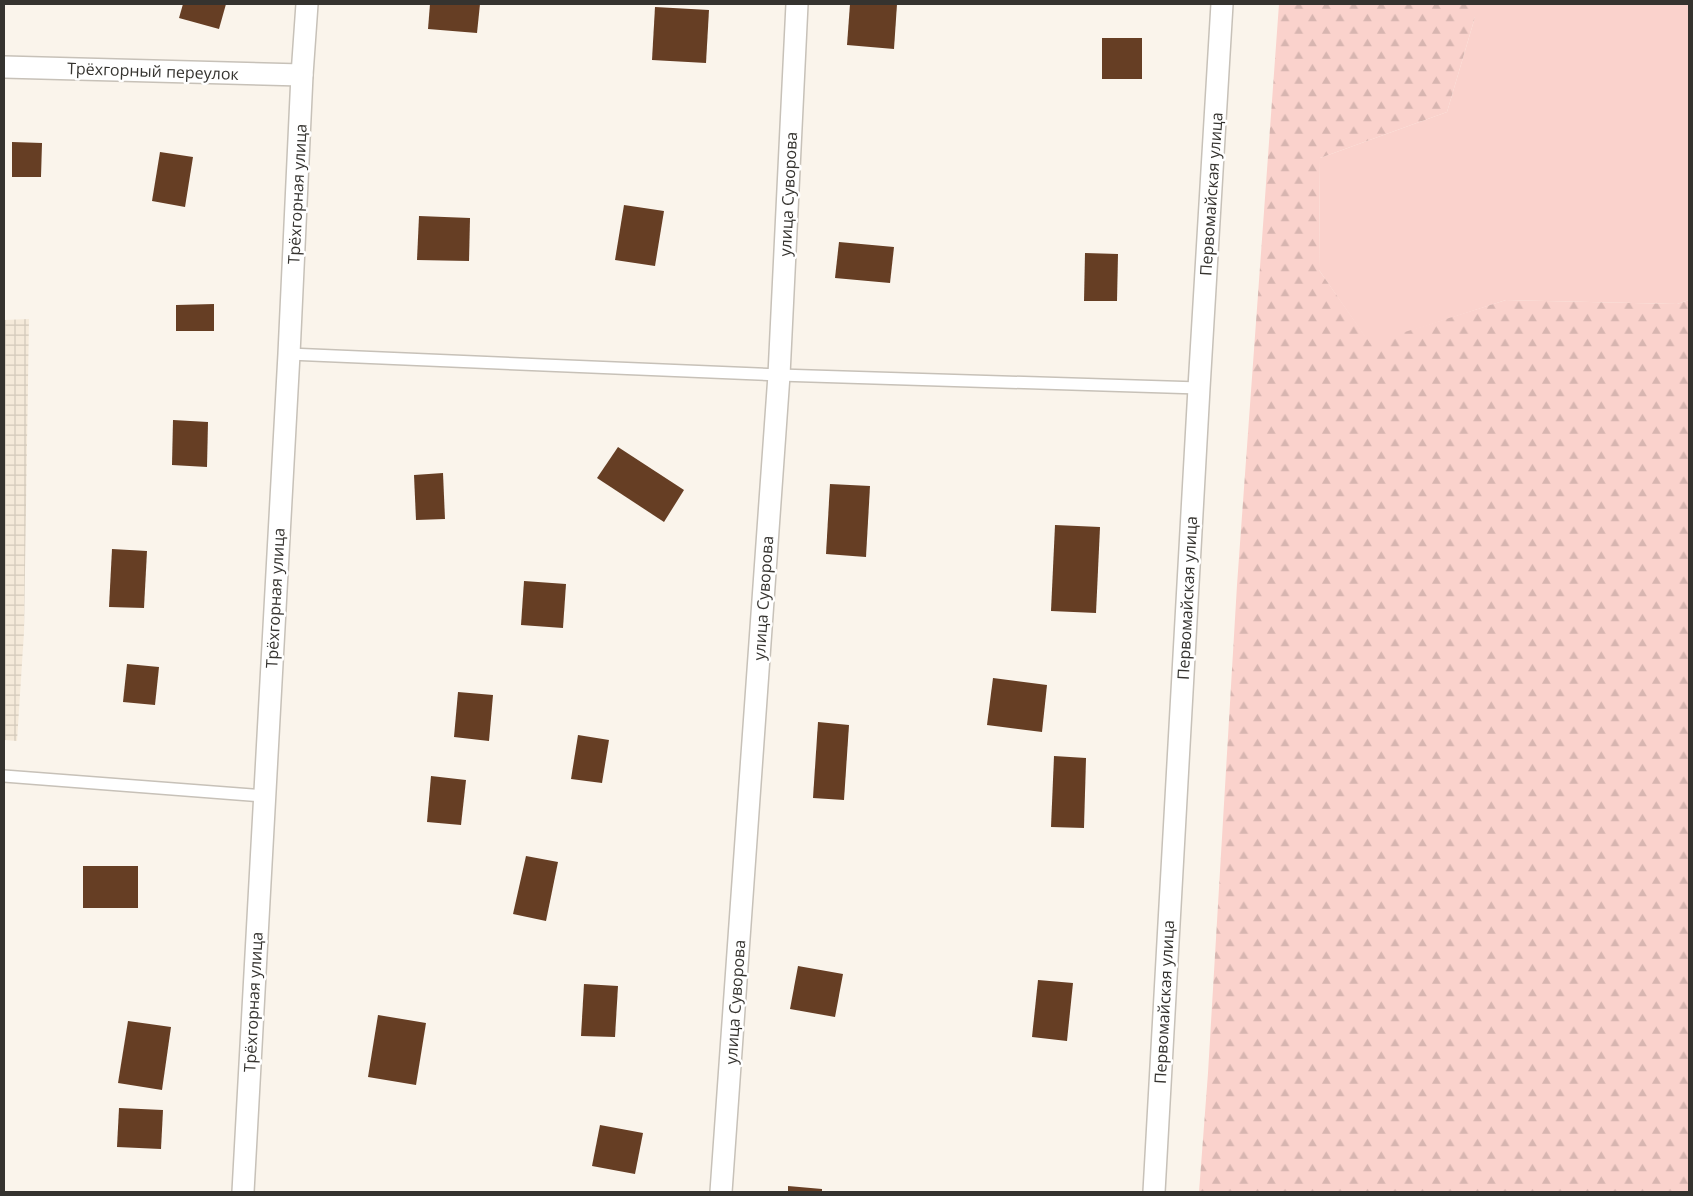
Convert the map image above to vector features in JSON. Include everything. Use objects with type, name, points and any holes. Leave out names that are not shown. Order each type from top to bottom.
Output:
[{"type":"street","name":"Трёхгорная улица","points":[[243,1192],[307,4]]},
{"type":"street","name":"улица Суворова","points":[[721,1192],[779,375],[797,4]]},
{"type":"street","name":"Первомайская улица","points":[[1154,1192],[1198,388],[1222,4]]},
{"type":"street","name":"Трёхгорный переулок","points":[[4,67],[302,75]]},
{"type":"lane","points":[[289,354],[779,375],[1198,388]]},
{"type":"lane","points":[[4,776],[264,796]]},
{"type":"shaded area","points":[[29,319],[24,632],[17,741],[4,740],[4,320]]},
{"type":"green space","points":[[1279,4],[1475,4],[1475,17],[1447,112],[1320,158],[1319,270],[1370,343],[1506,300],[1677,304],[1689,300],[1689,1192],[1199,1192],[1208,1073],[1237,585]]},
{"type":"green space","points":[[1475,4],[1689,4],[1689,300],[1677,304],[1506,300],[1370,344],[1319,270],[1320,158],[1447,112],[1475,17]]},
{"type":"building","points":[[183,4],[226,4],[219,29],[179,18]]},
{"type":"building","points":[[430,4],[480,4],[477,33],[428,29]]},
{"type":"building","points":[[850,4],[897,4],[894,49],[847,45]]},
{"type":"building","points":[[655,7],[709,10],[706,63],[652,60]]},
{"type":"building","points":[[1102,38],[1142,38],[1142,79],[1102,79]]},
{"type":"building","points":[[12,142],[42,143],[41,177],[12,177]]},
{"type":"building","points":[[160,152],[193,157],[185,207],[152,201]]},
{"type":"building","points":[[624,205],[664,211],[655,266],[615,260]]},
{"type":"building","points":[[419,216],[470,218],[469,261],[417,260]]},
{"type":"building","points":[[839,242],[894,247],[890,283],[835,278]]},
{"type":"building","points":[[1085,253],[1118,254],[1117,301],[1084,301]]},
{"type":"building","points":[[214,304],[214,331],[176,331],[176,305]]},
{"type":"building","points":[[173,420],[208,422],[207,467],[172,465]]},
{"type":"building","points":[[618,447],[684,490],[664,522],[597,478]]},
{"type":"building","points":[[443,473],[445,519],[416,520],[414,475]]},
{"type":"building","points":[[830,484],[870,486],[866,557],[826,554]]},
{"type":"building","points":[[1055,525],[1100,527],[1096,613],[1051,611]]},
{"type":"building","points":[[112,549],[147,551],[144,608],[109,607]]},
{"type":"building","points":[[524,581],[566,584],[563,628],[521,625]]},
{"type":"building","points":[[127,664],[159,667],[155,705],[123,702]]},
{"type":"building","points":[[993,678],[1047,685],[1042,732],[987,725]]},
{"type":"building","points":[[458,692],[493,695],[489,741],[454,737]]},
{"type":"building","points":[[818,722],[849,725],[844,800],[813,798]]},
{"type":"building","points":[[578,735],[609,740],[602,783],[571,779]]},
{"type":"building","points":[[1054,756],[1086,758],[1084,828],[1051,827]]},
{"type":"building","points":[[431,776],[466,780],[461,825],[427,822]]},
{"type":"building","points":[[526,856],[558,862],[546,921],[513,914]]},
{"type":"building","points":[[83,866],[138,866],[138,908],[83,908]]},
{"type":"building","points":[[798,966],[843,974],[835,1017],[790,1009]]},
{"type":"building","points":[[1038,980],[1073,983],[1067,1041],[1032,1037]]},
{"type":"building","points":[[584,984],[618,986],[615,1037],[581,1036]]},
{"type":"building","points":[[378,1015],[426,1023],[416,1085],[368,1077]]},
{"type":"building","points":[[128,1021],[171,1027],[162,1090],[118,1083]]},
{"type":"building","points":[[119,1108],[163,1110],[161,1149],[117,1147]]},
{"type":"building","points":[[600,1125],[643,1133],[635,1174],[592,1166]]},
{"type":"building","points":[[788,1186],[822,1189],[822,1192],[788,1192]]}]
